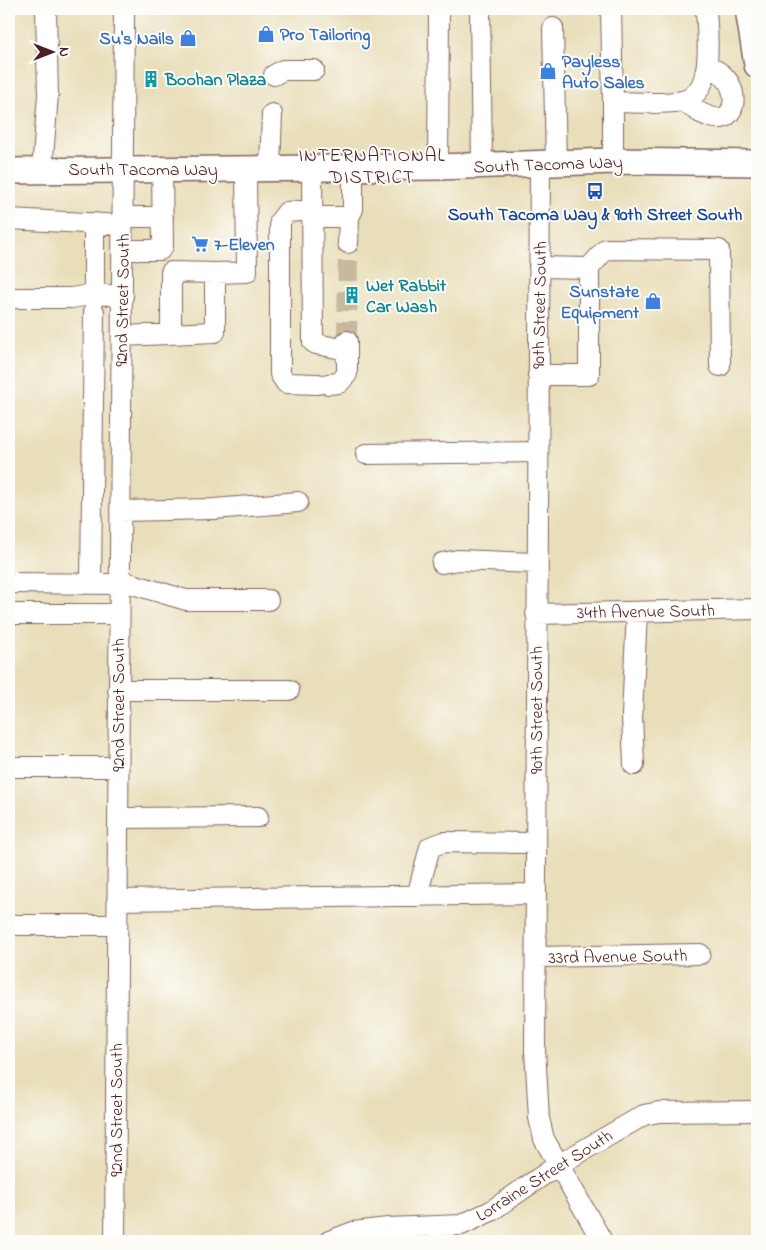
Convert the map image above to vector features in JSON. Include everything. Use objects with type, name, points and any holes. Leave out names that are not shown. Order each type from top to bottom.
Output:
[{"type":"main road","points":[[748,9],[757,66]]},
{"type":"main road","name":"South Tacoma Way","points":[[9,171],[438,167],[613,162],[757,163]]},
{"type":"street","points":[[42,170],[48,95],[46,9]]},
{"type":"street","name":"92nd Street South","points":[[115,1241],[124,9]]},
{"type":"street","points":[[438,167],[439,9]]},
{"type":"street","points":[[480,9],[482,166]]},
{"type":"street","points":[[610,9],[613,162]]},
{"type":"street","points":[[613,102],[683,101],[693,95],[705,79],[707,67],[706,9]]},
{"type":"street","name":"90th Street South","points":[[553,28],[548,163],[539,267],[535,1050],[539,1118],[544,1139],[602,1241]]},
{"type":"street","points":[[683,101],[700,113],[716,118],[725,116],[732,108],[734,95],[730,82],[720,72],[707,67]]},
{"type":"street","points":[[274,75],[284,70],[314,70]]},
{"type":"street","points":[[171,334],[171,272],[247,272],[258,168],[272,114]]},
{"type":"street","points":[[312,168],[312,213],[313,342],[316,344],[347,346],[347,374],[343,381],[339,383],[286,383],[280,374],[280,221],[286,212],[312,213],[349,217]]},
{"type":"street","points":[[348,243],[349,217],[353,209],[353,168]]},
{"type":"street","points":[[123,250],[160,250],[163,246],[162,170]]},
{"type":"street","points":[[9,219],[94,223],[163,217]]},
{"type":"street","points":[[90,583],[94,223]]},
{"type":"street","points":[[538,375],[588,375],[589,268],[606,249],[719,250],[720,366]]},
{"type":"street","points":[[539,267],[589,268]]},
{"type":"street","points":[[122,336],[215,332],[215,273]]},
{"type":"street","points":[[9,298],[71,298],[94,303]]},
{"type":"street","points":[[9,308],[48,308],[94,303],[122,304]]},
{"type":"street","points":[[366,454],[537,452]]},
{"type":"street","points":[[120,511],[214,509],[298,502]]},
{"type":"street","points":[[442,563],[458,560],[536,563]]},
{"type":"street","points":[[9,583],[120,582],[186,600],[268,600]]},
{"type":"street","name":"34th Avenue South","points":[[536,614],[757,610]]},
{"type":"street","points":[[634,764],[632,715],[637,612]]},
{"type":"street","points":[[9,614],[119,614]]},
{"type":"street","points":[[118,690],[289,690]]},
{"type":"street","points":[[9,767],[118,767]]},
{"type":"street","points":[[118,818],[258,817]]},
{"type":"street","points":[[417,896],[430,847],[444,842],[536,843]]},
{"type":"street","points":[[117,900],[536,894]]},
{"type":"street","points":[[9,925],[117,925]]},
{"type":"street","name":"33rd Avenue South","points":[[536,958],[700,954]]},
{"type":"street","name":"Lorraine Street South","points":[[329,1241],[353,1232],[388,1228],[453,1234],[492,1211],[558,1165],[630,1121],[644,1115],[659,1112],[757,1111]]},
{"type":"tunnel","points":[[347,341],[348,243]]},
{"type":"place","name":"Pro Tailoring","points":[[266,34]]},
{"type":"place","name":"Su's Nails","points":[[188,38]]},
{"type":"place","name":"Payless Auto Sales","points":[[548,71]]},
{"type":"place","name":"Boohan Plaza","points":[[151,79]]},
{"type":"place","name":"South Tacoma Way & 90th Street South","points":[[595,191]]},
{"type":"place","name":"7-Eleven","points":[[200,244]]},
{"type":"place","name":"Wet Rabbit Car Wash","points":[[352,295]]},
{"type":"place","name":"Sunstate Equipment","points":[[653,301]]},
{"type":"district","name":"INTERNATIONAL DISTRICT","points":[[372,165]]}]
